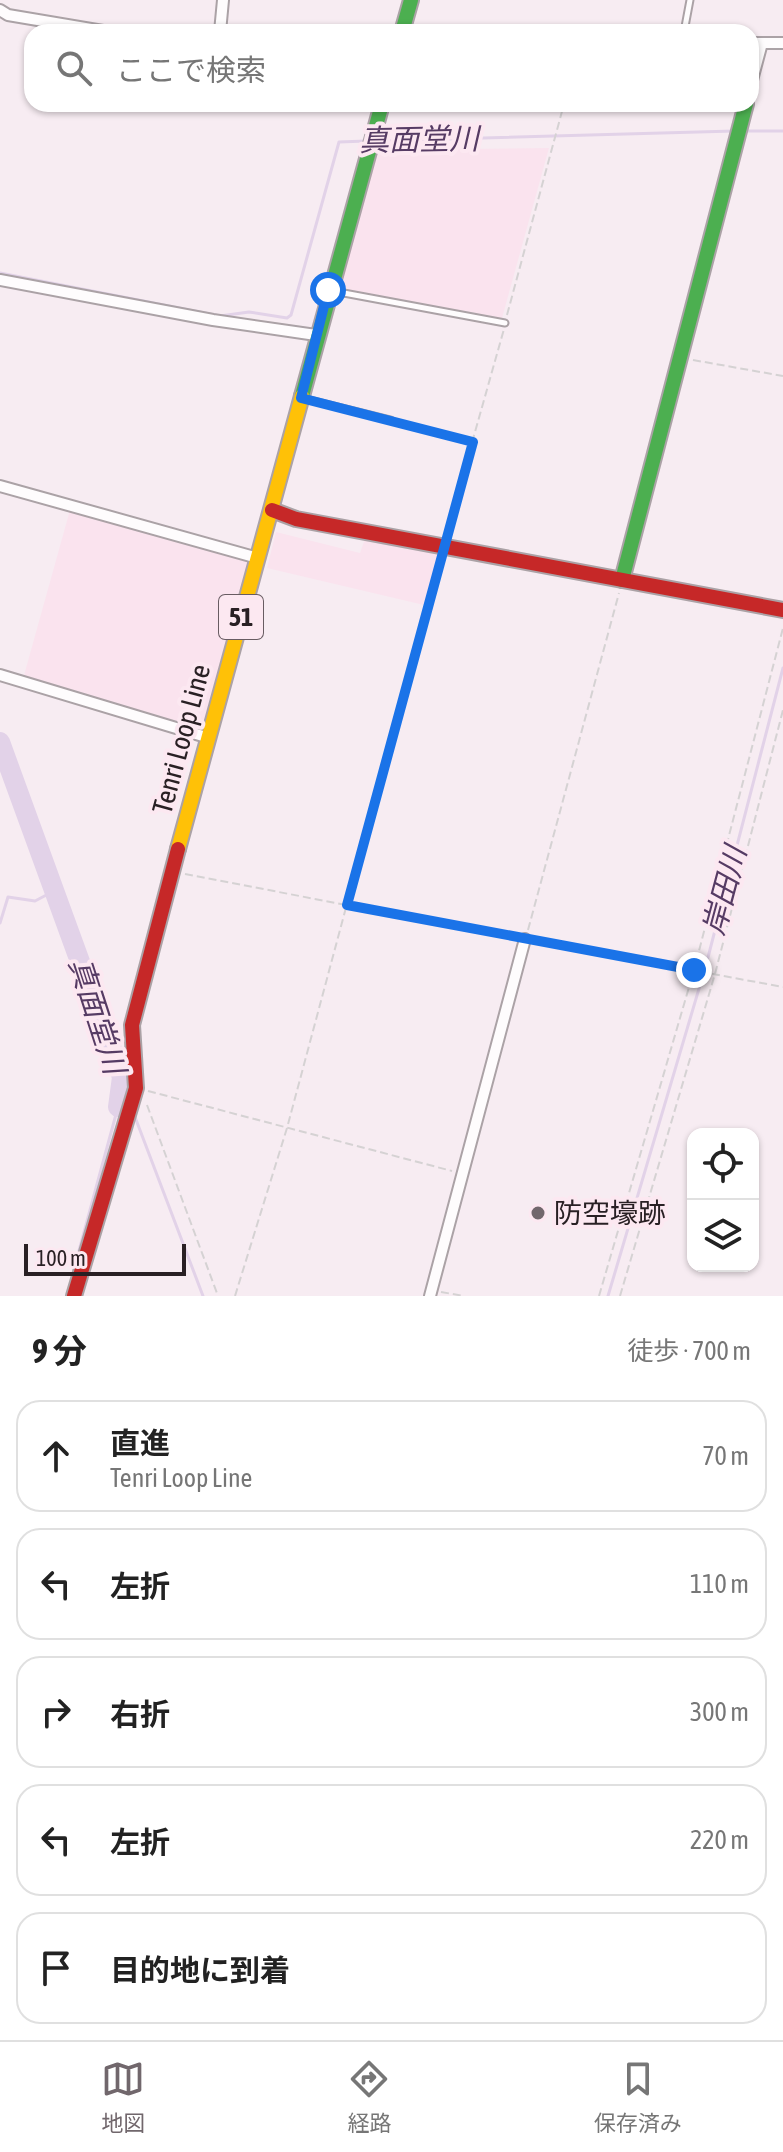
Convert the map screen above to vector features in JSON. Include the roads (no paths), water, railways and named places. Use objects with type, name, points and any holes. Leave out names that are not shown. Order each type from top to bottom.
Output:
[{"type":"main road","points":[[404,24],[411,0]]},
{"type":"main road","name":"Tenri Loop Line","points":[[74,1296],[136,1088],[132,1025],[206,737],[272,510],[328,290],[380,112]]},
{"type":"main road","points":[[622,580],[744,112]]},
{"type":"main road","points":[[272,510],[296,519],[783,610]]},
{"type":"street","points":[[11,0],[4,13],[65,24]]},
{"type":"street","points":[[221,24],[223,0]]},
{"type":"street","points":[[759,43],[783,43]]},
{"type":"street","points":[[0,280],[213,320],[316,335]]},
{"type":"street","points":[[0,486],[258,558]]},
{"type":"street","points":[[0,675],[206,737]]},
{"type":"street","points":[[431,1293],[525,939]]},
{"type":"lane","points":[[686,24],[690,0]]},
{"type":"lane","points":[[328,290],[505,323]]},
{"type":"lane","points":[[301,398],[391,420]]},
{"type":"waterway","name":"真面堂川","points":[[377,141],[734,131]]},
{"type":"waterway","name":"真面堂川","points":[[745,131],[783,131]]},
{"type":"waterway","name":"真面堂川","points":[[0,273],[220,316],[249,312],[287,318],[291,315],[339,142],[366,141]]},
{"type":"waterway","name":"岸田川","points":[[608,1296],[706,965],[783,668]]},
{"type":"waterway","name":"真面堂川","points":[[0,742],[122,1077],[118,1107]]},
{"type":"waterway","points":[[0,923],[8,897],[35,901],[54,891]]},
{"type":"waterway","name":"真面堂川","points":[[74,1269],[118,1107]]},
{"type":"waterway","points":[[135,1117],[203,1296]]},
{"type":"place","name":"防空壕跡","points":[[538,1213]]}]
